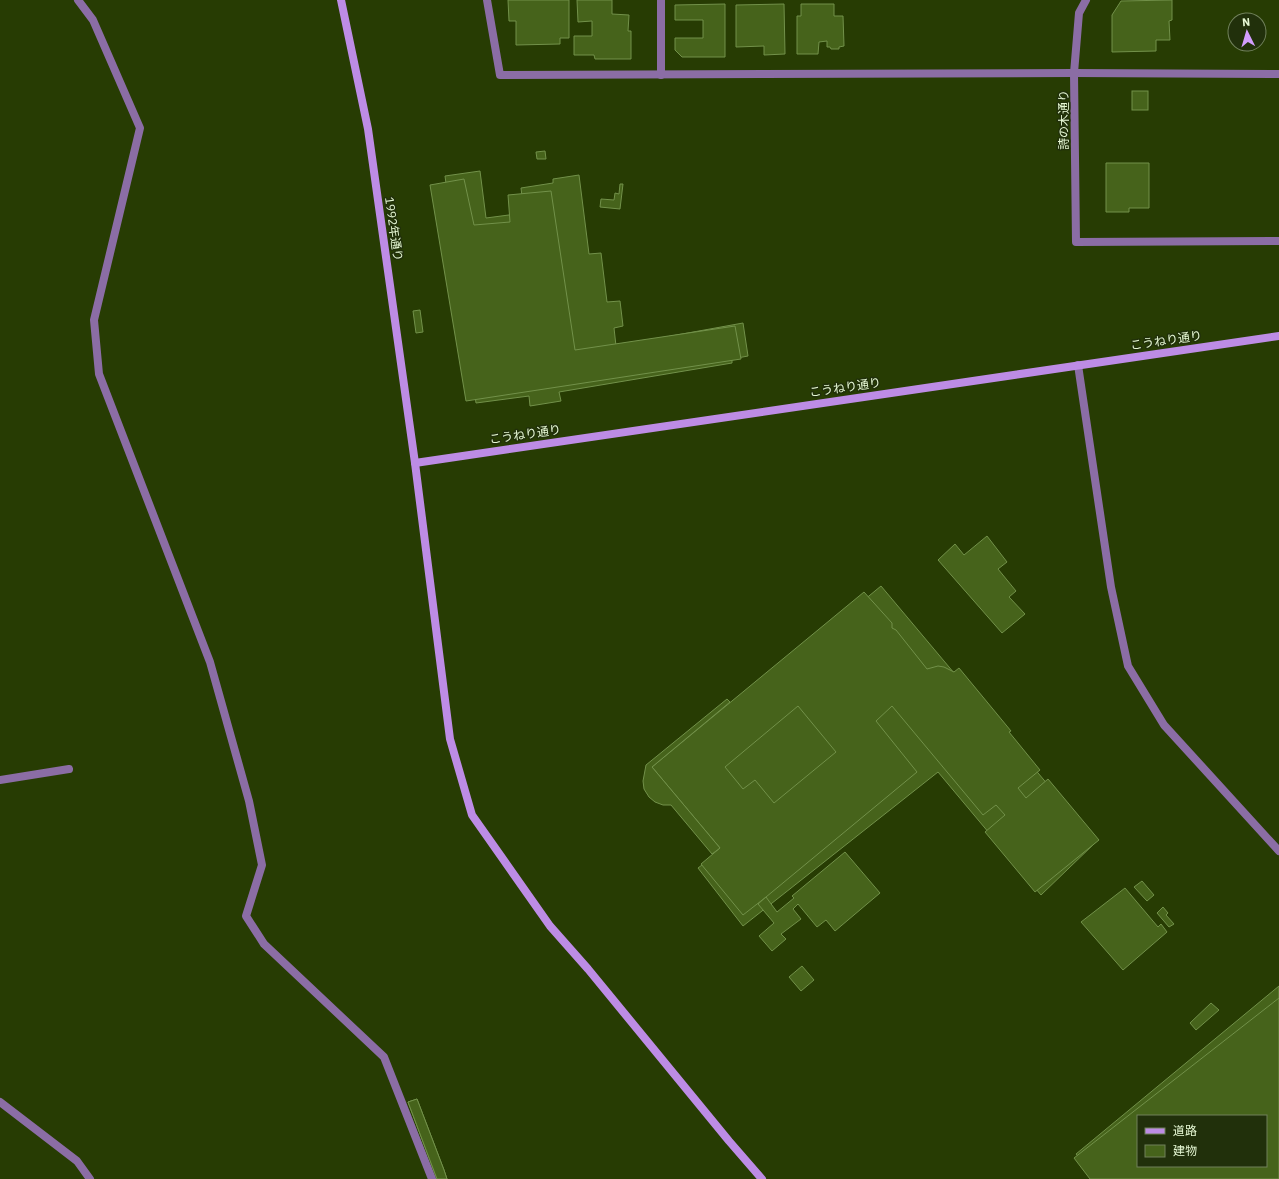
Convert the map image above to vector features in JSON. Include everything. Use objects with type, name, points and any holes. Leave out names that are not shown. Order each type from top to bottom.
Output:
[{"type":"street","points":[[78,0],[93,20],[140,128],[94,320],[99,374],[210,662],[249,801],[262,865],[246,916],[264,944],[384,1057],[432,1179]]},
{"type":"street","name":"1992年通り","points":[[341,0],[368,129],[415,463],[450,739],[472,815],[550,926],[588,969],[762,1179]]},
{"type":"street","points":[[487,0],[500,75],[1074,73],[1279,74]]},
{"type":"street","points":[[661,0],[661,75]]},
{"type":"street","name":"詩の木通り","points":[[1086,0],[1079,13],[1074,73],[1076,242],[1279,241]]},
{"type":"street","name":"こうねり通り","points":[[415,463],[1279,336]]},
{"type":"street","points":[[1078,365],[1111,587],[1128,666],[1164,725],[1279,851]]},
{"type":"street","points":[[0,780],[68,769]]},
{"type":"street","points":[[0,1102],[77,1161],[90,1179]]},
{"type":"building","points":[[508,0],[569,0],[569,38],[560,38],[560,44],[516,45],[516,21],[509,21]]},
{"type":"building","points":[[577,0],[612,0],[612,14],[629,15],[628,31],[631,31],[631,59],[595,59],[594,55],[574,55],[574,36],[592,36],[592,21],[578,22]]},
{"type":"building","points":[[1172,0],[1172,20],[1169,21],[1170,40],[1156,40],[1156,51],[1112,52],[1112,15],[1121,1]]},
{"type":"building","points":[[725,4],[725,57],[682,57],[675,50],[675,38],[703,38],[703,20],[675,20],[675,5]]},
{"type":"building","points":[[784,4],[785,54],[764,55],[764,46],[736,47],[736,5]]},
{"type":"building","points":[[801,4],[834,4],[834,16],[843,16],[844,46],[839,47],[839,49],[831,49],[830,47],[827,47],[827,41],[819,42],[818,54],[797,54],[797,16],[801,16]]},
{"type":"building","points":[[1132,91],[1148,91],[1148,110],[1132,110]]},
{"type":"building","points":[[545,151],[546,159],[537,159],[536,152]]},
{"type":"building","points":[[1106,163],[1149,163],[1149,208],[1129,208],[1129,212],[1106,212]]},
{"type":"building","points":[[480,171],[486,218],[524,213],[521,188],[553,183],[553,179],[579,175],[589,254],[601,253],[607,302],[620,301],[623,326],[614,328],[616,346],[743,323],[748,356],[732,359],[732,363],[559,392],[561,401],[530,406],[529,396],[476,403],[445,176]]},
{"type":"building","points":[[464,179],[474,225],[510,222],[508,195],[551,191],[575,350],[735,326],[741,359],[466,401],[430,185]]},
{"type":"building","points":[[620,184],[623,184],[620,209],[600,207],[601,199],[614,200],[615,193],[619,194]]},
{"type":"building","points":[[420,310],[423,332],[416,333],[413,311]]},
{"type":"building","points":[[987,536],[1007,562],[998,569],[1016,591],[1009,597],[1025,614],[1002,633],[938,560],[955,544],[964,555]]},
{"type":"building","points":[[881,586],[1096,842],[1041,895],[938,772],[743,926],[698,868],[715,855],[650,777]]},
{"type":"building","points":[[864,592],[892,623],[892,628],[896,630],[927,669],[938,666],[954,672],[959,668],[1011,731],[1009,732],[1040,770],[1018,788],[1026,798],[1048,779],[1099,840],[1035,892],[985,832],[1005,815],[996,805],[983,815],[892,706],[876,721],[917,772],[766,897],[743,915],[701,864],[720,848],[652,767]]},
{"type":"building","points":[[727,699],[730,702],[652,767],[720,848],[712,854],[671,805],[663,805],[655,802],[649,797],[644,789],[643,781],[646,765]]},
{"type":"building","points":[[798,706],[836,752],[774,803],[755,780],[743,789],[725,767]]},
{"type":"building","points":[[845,852],[880,893],[835,931],[826,920],[817,927],[798,904],[793,909],[801,919],[781,934],[786,939],[772,951],[759,936],[774,923],[758,904],[766,897],[777,912],[794,898],[792,896]]},
{"type":"building","points":[[1142,881],[1154,895],[1147,901],[1134,887]]},
{"type":"building","points":[[1125,888],[1158,927],[1161,924],[1167,932],[1123,970],[1081,922]]},
{"type":"building","points":[[1163,907],[1168,913],[1166,915],[1174,924],[1169,927],[1157,913]]},
{"type":"building","points":[[802,966],[814,980],[801,991],[789,977]]},
{"type":"building","points":[[1279,986],[1279,1179],[1097,1179],[1076,1154]]},
{"type":"building","points":[[1279,998],[1279,1179],[1090,1179],[1074,1158]]},
{"type":"building","points":[[1211,1003],[1219,1010],[1196,1030],[1190,1023]]},
{"type":"building","points":[[417,1099],[447,1179],[437,1179],[408,1102]]},
{"type":"building","points":[[417,1099],[447,1179],[437,1179],[408,1102]]}]
